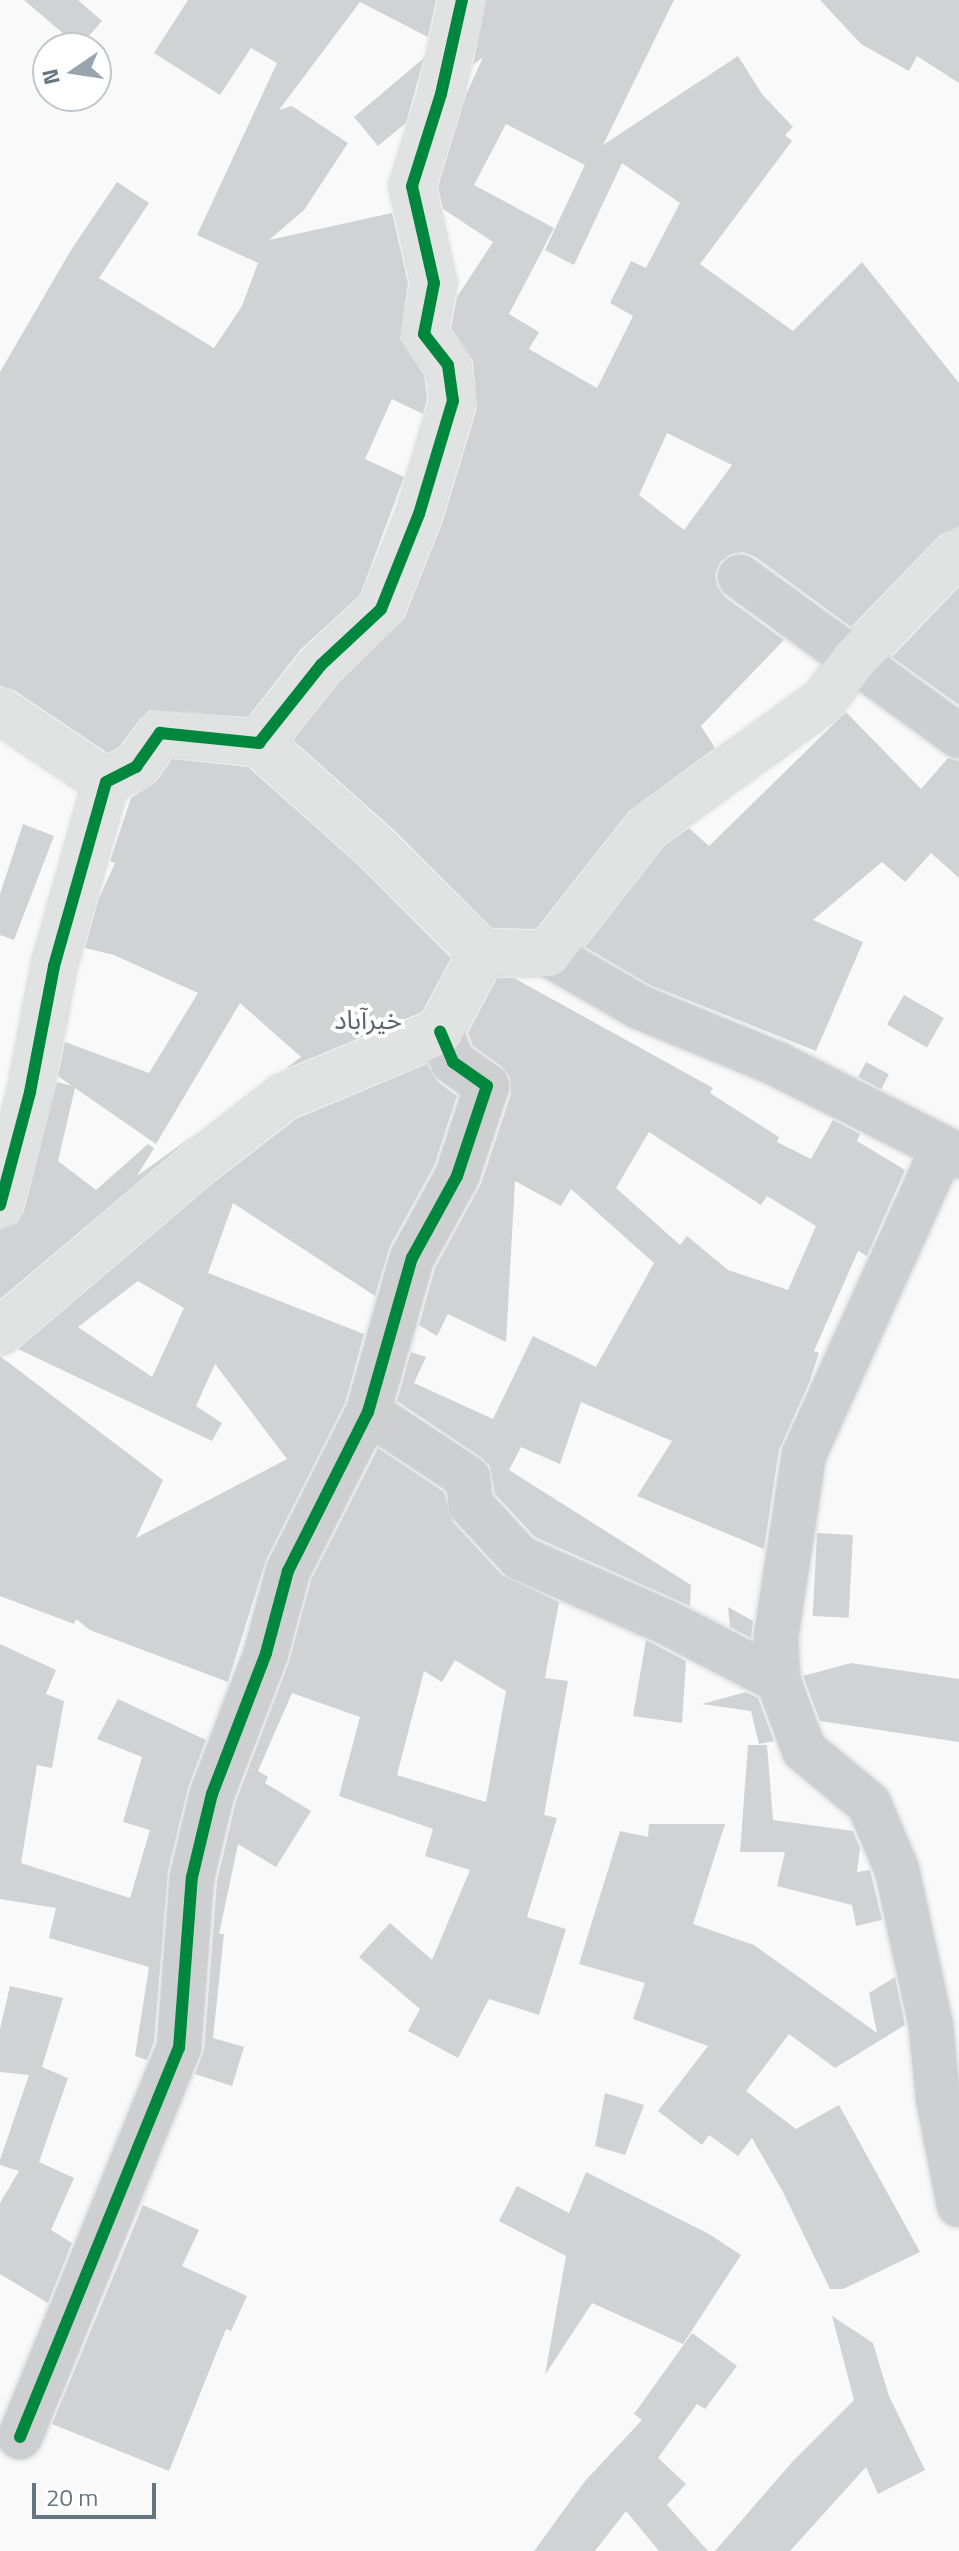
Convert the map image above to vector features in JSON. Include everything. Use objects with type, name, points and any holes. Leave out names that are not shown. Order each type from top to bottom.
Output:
[{"type":"street","points":[[259,743],[321,665],[381,609],[419,514],[453,401],[448,365],[424,334],[434,283],[412,186],[441,94],[462,0]]},
{"type":"street","points":[[548,954],[648,827],[823,701],[854,660],[959,551]]},
{"type":"street","points":[[740,577],[959,736]]},
{"type":"street","points":[[0,711],[106,782]]},
{"type":"street","points":[[0,1205],[30,1092],[54,966],[106,782],[136,767],[160,733],[259,743],[375,847],[482,953],[548,954],[639,1007],[777,1064],[951,1152],[804,1454],[776,1637],[778,1680],[804,1750],[869,1804],[897,1870],[931,2026],[938,2098],[959,2205]]},
{"type":"street","points":[[0,1332],[196,1165],[283,1097],[440,1032],[482,953]]},
{"type":"street","points":[[20,2437],[179,2048],[192,1877],[212,1794],[266,1653],[288,1571],[368,1412],[412,1258],[457,1176],[487,1086],[453,1062],[440,1032]]},
{"type":"street","points":[[368,1412],[468,1478],[471,1505],[520,1558],[666,1622],[778,1680]]},
{"type":"building","points":[[24,0],[78,0],[102,21],[92,32],[61,32]]},
{"type":"building","points":[[188,0],[436,0],[428,37],[360,2],[279,110],[292,106],[348,143],[304,210],[269,240],[392,213],[408,283],[400,339],[424,375],[427,399],[423,414],[392,399],[365,459],[404,477],[360,595],[301,649],[248,717],[150,710],[119,747],[108,753],[14,690],[0,686],[0,372],[71,250],[117,182],[149,203],[99,278],[214,348],[242,306],[258,263],[197,235],[277,63],[251,48],[220,95],[154,53]]},
{"type":"building","points":[[486,0],[674,0],[603,145],[738,56],[762,94],[793,127],[785,135],[792,141],[700,264],[793,331],[862,262],[959,383],[959,527],[941,534],[851,627],[754,556],[743,552],[731,554],[720,562],[715,575],[717,586],[725,597],[784,640],[701,726],[715,748],[629,811],[536,929],[492,928],[393,829],[293,740],[339,682],[404,619],[443,521],[477,408],[473,361],[451,328],[457,297],[493,242],[443,209],[438,187],[466,95],[483,57],[473,65]],"holes":[[[506,124],[585,165],[545,250],[574,265],[622,163],[680,203],[646,268],[631,261],[610,303],[633,316],[597,388],[529,349],[539,332],[509,314],[554,228],[474,185]],[[667,433],[732,465],[684,530],[639,495]]]},
{"type":"building","points":[[820,0],[959,0],[959,83],[917,56],[909,71],[861,44]]},
{"type":"building","points":[[424,58],[406,123],[378,146],[354,117]]},
{"type":"building","points":[[959,587],[959,705],[892,657]]},
{"type":"building","points":[[846,712],[921,789],[948,758],[959,761],[959,878],[931,853],[905,882],[882,862],[813,920],[863,942],[816,1051],[650,985],[585,947],[665,845],[689,828],[709,846]]},
{"type":"building","points":[[172,759],[248,767],[358,865],[451,958],[422,1012],[285,1069],[301,1057],[240,1003],[156,1144],[75,1088],[58,1161],[96,1190],[148,1144],[154,1148],[137,1176],[194,1135],[0,1299],[0,1229],[17,1223],[24,1211],[57,1082],[72,1086],[58,1076],[65,1042],[149,1073],[198,993],[114,955],[85,948],[99,898],[115,863],[110,861],[131,798],[156,782]]},
{"type":"building","points":[[23,824],[54,836],[14,940],[0,935],[0,894]]},
{"type":"building","points":[[497,978],[514,978],[713,1088],[710,1093],[779,1137],[777,1142],[811,1159],[833,1120],[860,1134],[857,1141],[905,1170],[867,1256],[858,1251],[814,1351],[819,1353],[809,1383],[779,1450],[764,1549],[637,1496],[672,1441],[581,1402],[560,1464],[521,1447],[509,1470],[691,1585],[690,1606],[535,1537],[495,1494],[490,1466],[482,1458],[397,1401],[411,1352],[426,1357],[414,1383],[493,1419],[533,1336],[596,1367],[654,1263],[571,1189],[561,1206],[515,1181],[506,1342],[448,1314],[437,1336],[419,1325],[435,1268],[481,1184],[511,1094],[510,1077],[501,1066],[473,1046],[468,1033]],"holes":[[[649,1132],[761,1205],[767,1196],[816,1226],[788,1290],[728,1270],[687,1236],[680,1245],[616,1188]]]},
{"type":"building","points":[[904,995],[944,1018],[927,1047],[887,1024]]},
{"type":"building","points":[[866,1062],[889,1074],[881,1089],[858,1077]]},
{"type":"building","points":[[427,1064],[438,1082],[457,1096],[434,1166],[390,1246],[375,1296],[233,1203],[208,1273],[364,1334],[345,1403],[266,1560],[228,1682],[90,1630],[76,1619],[74,1624],[0,1596],[0,1356],[163,1480],[136,1538],[287,1459],[215,1364],[196,1406],[222,1423],[212,1441],[18,1349],[212,1184],[296,1119]],"holes":[[[138,1281],[184,1308],[152,1377],[78,1327]]]},
{"type":"building","points":[[378,1448],[444,1492],[453,1522],[502,1575],[559,1602],[545,1678],[568,1681],[544,1815],[557,1818],[527,1917],[566,1929],[539,2015],[489,1999],[458,2058],[408,2031],[420,2009],[359,1957],[390,1923],[432,1960],[470,1870],[425,1856],[433,1829],[339,1796],[360,1717],[292,1693],[258,1771],[268,1777],[265,1783],[311,1811],[276,1867],[238,1844],[219,1934],[224,1934],[213,2038],[244,2047],[232,2086],[195,2074],[204,2050],[217,1881],[236,1801],[289,1662],[311,1580]],"holes":[[[455,1660],[506,1691],[486,1802],[397,1775],[424,1671],[442,1682]]]},
{"type":"building","points":[[817,1533],[853,1535],[849,1618],[813,1616]]},
{"type":"building","points":[[728,1607],[753,1621],[751,1638],[730,1627]]},
{"type":"building","points":[[646,1640],[686,1661],[682,1723],[633,1716]]},
{"type":"building","points":[[0,1644],[56,1670],[46,1694],[64,1701],[52,1768],[37,1765],[21,1863],[130,1898],[150,1830],[123,1822],[142,1757],[97,1739],[118,1699],[206,1740],[188,1788],[168,1871],[154,2042],[147,2060],[135,2056],[149,1967],[49,1938],[56,1908],[0,1899]]},
{"type":"building","points":[[851,1663],[959,1679],[959,1742],[820,1721],[803,1676]]},
{"type":"building","points":[[746,1692],[758,1698],[774,1741],[759,1744],[751,1711],[702,1704]]},
{"type":"building","points":[[748,1745],[767,1745],[773,1820],[853,1831],[860,1848],[857,1872],[870,1870],[882,1920],[856,1926],[852,1905],[777,1886],[785,1852],[740,1852]]},
{"type":"building","points":[[649,1824],[725,1824],[693,1924],[754,1945],[877,2033],[869,1993],[895,1977],[905,2025],[835,2068],[789,2034],[746,2091],[796,2129],[839,2105],[920,2252],[843,2289],[830,2289],[783,2192],[752,2138],[738,2156],[709,2135],[702,2145],[658,2111],[708,2046],[633,2019],[645,1983],[579,1964],[620,1831],[648,1837]]},
{"type":"building","points":[[10,1986],[63,1998],[42,2067],[68,2078],[39,2162],[74,2178],[51,2230],[72,2243],[48,2303],[0,2274],[0,2203],[19,2171],[0,2165],[0,2160],[29,2075],[0,2072],[0,2029]]},
{"type":"building","points":[[605,2093],[644,2105],[625,2155],[595,2146]]},
{"type":"building","points":[[586,2172],[709,2234],[741,2255],[683,2344],[592,2303],[545,2375],[566,2256],[499,2221],[517,2186],[569,2213]]},
{"type":"building","points":[[143,2205],[199,2230],[182,2266],[247,2296],[231,2331],[226,2329],[169,2471],[52,2424]]},
{"type":"building","points":[[832,2316],[873,2343],[889,2396],[925,2470],[878,2494],[866,2467],[790,2551],[715,2551],[793,2461],[854,2400]]},
{"type":"building","points":[[692,2333],[737,2366],[705,2409],[697,2404],[658,2458],[686,2484],[667,2505],[708,2551],[659,2551],[626,2511],[595,2551],[534,2551],[585,2481],[642,2420],[634,2414]]},
{"type":"cycle path","points":[[0,1205],[30,1092],[54,966],[106,782],[136,767],[160,733],[259,743],[321,665],[381,609],[419,514],[453,401],[448,365],[424,334],[434,283],[412,186],[441,94],[462,0]]},
{"type":"cycle path","points":[[20,2437],[179,2048],[192,1877],[212,1794],[266,1653],[288,1571],[368,1412],[412,1258],[457,1176],[487,1086],[453,1062],[440,1032]]},
{"type":"district","name":"خیرآباد","points":[[368,1020]]}]
